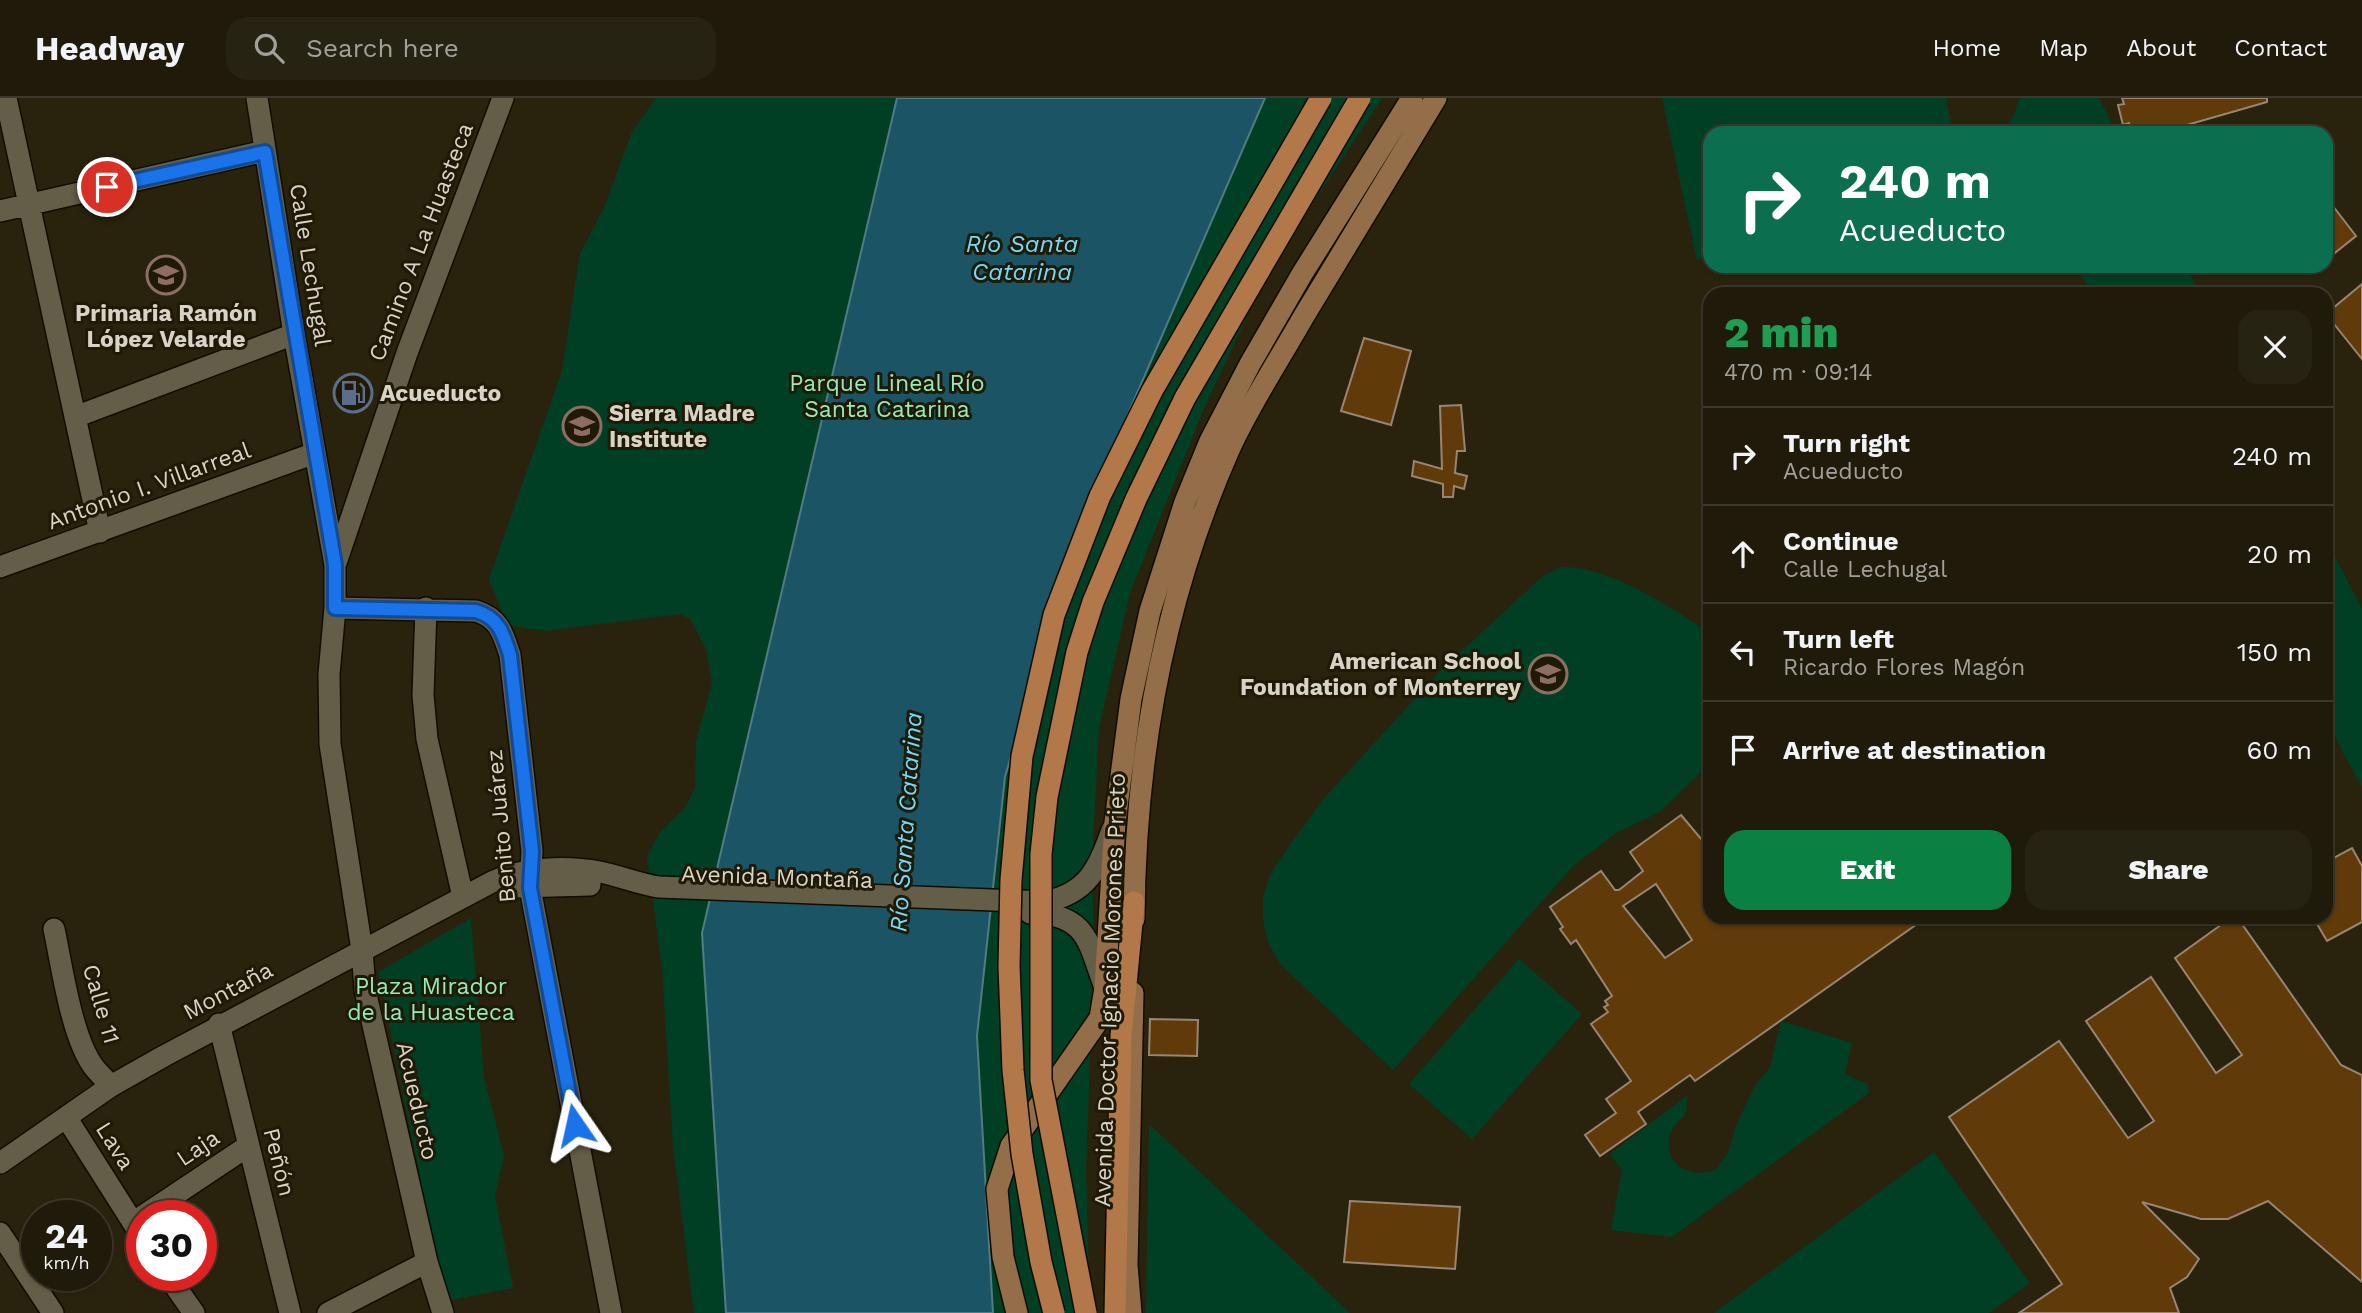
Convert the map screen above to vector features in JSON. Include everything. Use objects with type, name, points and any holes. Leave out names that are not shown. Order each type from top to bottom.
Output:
[{"type":"highway","points":[[1054,1313],[1041,1262],[1024,1167],[1013,1070],[1009,966],[1011,880],[1022,756],[1054,615],[1100,496],[1152,391],[1321,98]]},
{"type":"highway","points":[[1086,1313],[1041,1080],[1041,854],[1047,797],[1077,652],[1093,602],[1136,499],[1185,398],[1360,98]]},
{"type":"highway","points":[[1115,1313],[1121,1036],[1134,902]]},
{"type":"main road","name":"Avenida Doctor Ignacio Morones Prieto","points":[[1017,1313],[1003,1258],[997,1189],[1012,1146],[1100,1017],[1105,988],[1115,822],[1131,699],[1150,611],[1185,502],[1210,441],[1250,363],[1412,98]]},
{"type":"main road","name":"Avenida Doctor Ignacio Morones Prieto","points":[[1131,1313],[1128,1238],[1134,902],[1139,787],[1166,636],[1206,504],[1231,447],[1271,372],[1436,98]]},
{"type":"street","points":[[6,98],[100,532]]},
{"type":"street","name":"Calle Lechugal","points":[[257,98],[294,334],[335,565]]},
{"type":"street","name":"Camino A La Huasteca","points":[[335,565],[407,353],[503,98]]},
{"type":"street","points":[[0,211],[265,152]]},
{"type":"street","points":[[75,417],[294,334]]},
{"type":"street","name":"Antonio I. Villarreal","points":[[0,567],[315,453]]},
{"type":"street","name":"Acueducto","points":[[335,565],[335,608],[329,674],[330,744],[362,950],[365,990],[426,1262],[443,1313]]},
{"type":"street","name":"Benito Juárez","points":[[335,608],[476,611],[495,620],[504,634],[511,668],[531,879],[611,1313]]},
{"type":"street","points":[[426,608],[423,695],[427,739],[463,897]]},
{"type":"street","name":"Avenida Montaña","points":[[1045,908],[1068,896],[1096,871],[1115,822]]},
{"type":"street","name":"Montaña","points":[[0,1163],[111,1086],[219,1024],[492,881],[598,871],[657,893]]},
{"type":"street","name":"Avenida Montaña","points":[[657,893],[1045,908],[1069,920],[1083,933],[1090,944],[1105,988]]},
{"type":"street","name":"Calle 11","points":[[54,929],[72,1012],[82,1040],[91,1064],[111,1086]]},
{"type":"street","name":"Peñón","points":[[219,1024],[290,1313]]},
{"type":"street","name":"Lava","points":[[66,1117],[126,1203]]},
{"type":"street","name":"Laja","points":[[172,1200],[248,1146]]},
{"type":"street","points":[[0,1233],[53,1313]]},
{"type":"street","points":[[328,1313],[426,1262]]},
{"type":"street","points":[[179,1291],[194,1313]]},
{"type":"green space","name":"Parque Lineal Río Santa Catarina","points":[[656,98],[1382,98],[1281,252],[1252,306],[1205,406],[1130,593],[1099,728],[1092,866],[1094,952],[1086,1169],[1090,1313],[694,1313],[673,1145],[662,967],[647,857],[660,832],[684,809],[695,788],[696,741],[712,684],[706,649],[690,619],[680,614],[544,631],[507,625],[489,579],[562,371],[580,253],[604,208],[632,132]]},
{"type":"green space","points":[[1662,98],[1946,98],[1952,126],[1703,126],[1703,259],[1697,260]]},
{"type":"green space","points":[[2019,98],[2099,98],[2113,126],[2007,126]]},
{"type":"green space","points":[[2080,273],[2190,273],[2196,287],[2088,287]]},
{"type":"green space","points":[[2333,552],[2362,609],[2362,787],[2333,734]]},
{"type":"green space","points":[[1561,567],[1599,573],[1658,600],[1703,629],[1703,772],[1660,812],[1616,833],[1573,866],[1393,1070],[1281,965],[1269,945],[1263,920],[1263,897],[1271,873],[1326,796],[1442,669],[1543,576]]},
{"type":"green space","name":"Plaza Mirador de la Huasteca","points":[[471,918],[484,1077],[504,1155],[495,1196],[513,1288],[446,1301],[378,972]]},
{"type":"green space","points":[[1519,959],[1582,1014],[1472,1139],[1409,1084]]},
{"type":"green space","points":[[1781,1021],[1852,1043],[1845,1074],[1868,1084],[1869,1093],[1672,1237],[1611,1230],[1622,1170],[1610,1154],[1688,1095],[1685,1116],[1669,1137],[1672,1158],[1679,1166],[1689,1171],[1701,1173],[1715,1170],[1728,1153],[1736,1126],[1755,1085],[1770,1068]]},
{"type":"green space","points":[[1149,1124],[1350,1313],[1146,1313]]},
{"type":"green space","points":[[1934,1152],[2030,1283],[1989,1313],[1714,1313]]},
{"type":"water","name":"Río Santa Catarina","points":[[897,98],[1265,98],[1073,541],[1005,777],[977,1036],[993,1313],[726,1313],[702,933]]},
{"type":"building","points":[[2122,98],[2267,98],[2267,102],[2183,126],[2123,125],[2118,105],[2124,104]]},
{"type":"building","points":[[2333,206],[2356,236],[2333,254]]},
{"type":"building","points":[[2362,284],[2362,359],[2333,323],[2333,308]]},
{"type":"building","points":[[1364,338],[1411,351],[1391,425],[1341,411]]},
{"type":"building","points":[[1461,405],[1465,451],[1457,451],[1455,473],[1467,476],[1464,489],[1454,486],[1453,497],[1443,497],[1443,484],[1412,476],[1414,461],[1442,469],[1440,406]]},
{"type":"building","points":[[1681,815],[1703,841],[1703,924],[1917,924],[1695,1081],[1690,1075],[1638,1112],[1646,1124],[1600,1156],[1585,1135],[1616,1113],[1606,1099],[1631,1081],[1591,1024],[1608,1012],[1604,1007],[1608,1005],[1605,1001],[1612,996],[1576,940],[1571,944],[1560,929],[1563,927],[1550,907],[1601,871],[1615,890],[1619,890],[1643,871],[1630,852]],"holes":[[[1656,884],[1692,940],[1665,958],[1623,906]]]},
{"type":"building","points":[[2352,848],[2362,866],[2362,922],[2327,941],[2317,924],[2333,924],[2333,858]]},
{"type":"building","points":[[2222,924],[2242,924],[2341,1065],[2362,1075],[2362,1282],[2268,1201],[2228,1219],[2201,1219],[2142,1202],[2199,1259],[2187,1277],[2170,1288],[2179,1313],[2019,1313],[2062,1284],[1949,1117],[2059,1041],[2128,1138],[2154,1121],[2086,1021],[2151,977],[2216,1073],[2242,1055],[2175,958]]},
{"type":"building","points":[[1150,1019],[1198,1020],[1197,1056],[1149,1055]]},
{"type":"building","points":[[1350,1201],[1460,1207],[1455,1269],[1344,1262]]},
{"type":"place","name":"Primaria Ramón López Velarde","points":[[166,275]]},
{"type":"place","name":"Acueducto","points":[[353,393]]},
{"type":"place","name":"Sierra Madre Institute","points":[[582,426]]},
{"type":"place","name":"American School Foundation of Monterrey","points":[[1548,674]]},
{"type":"route","points":[[107,187],[265,152],[335,565],[335,608],[476,611],[495,620],[504,634],[510,655],[532,851],[530,888],[575,1125]]}]
